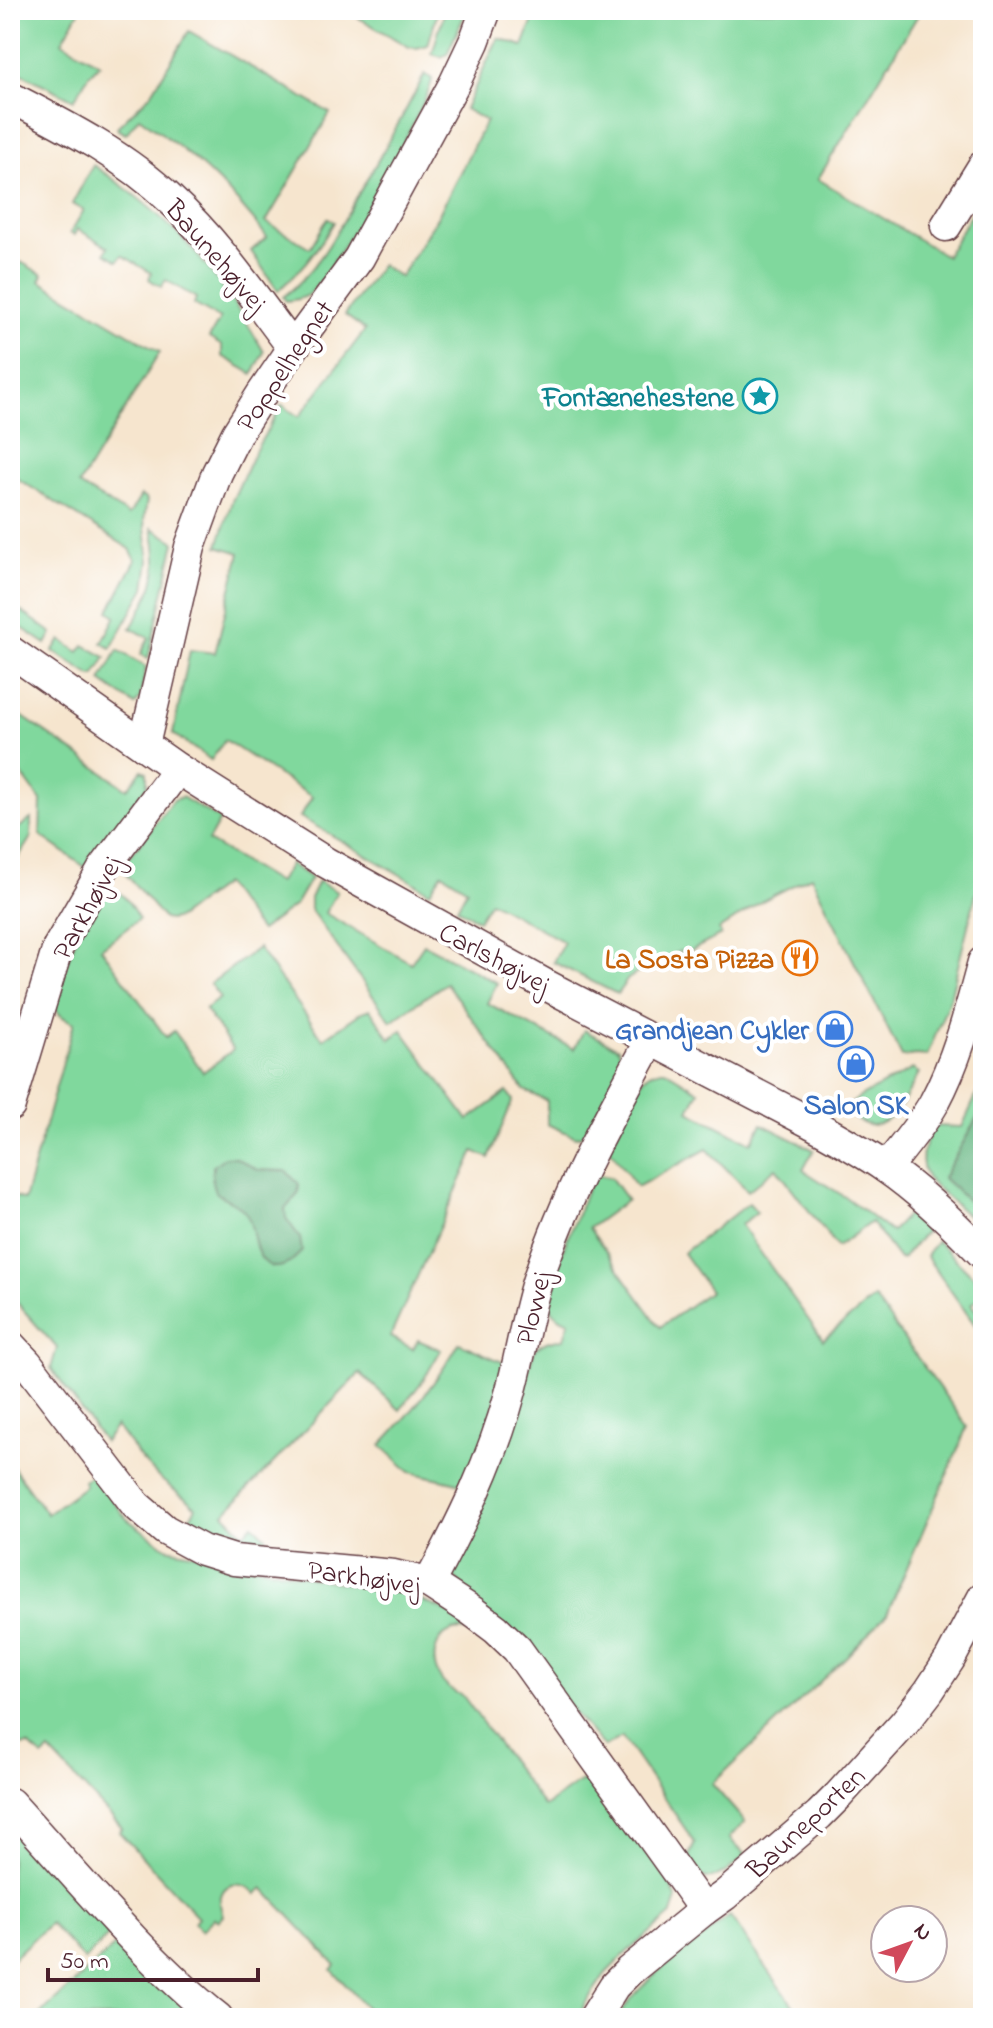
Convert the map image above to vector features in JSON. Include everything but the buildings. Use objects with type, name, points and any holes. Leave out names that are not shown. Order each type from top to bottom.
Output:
[{"type":"street","name":"Poppelhegnet","points":[[144,745],[190,547],[217,473],[237,433],[293,348],[359,258],[454,84],[486,10]]},
{"type":"street","name":"Baunehøjvej","points":[[10,97],[71,128],[130,166],[170,198],[207,235],[293,348]]},
{"type":"street","points":[[946,226],[983,166]]},
{"type":"street","name":"Carlshøjvej","points":[[10,651],[178,769],[366,886],[811,1123],[886,1168],[933,1205],[983,1254]]},
{"type":"street","name":"Parkhøjvej","points":[[10,1106],[58,947],[103,869],[178,769]]},
{"type":"street","points":[[886,1168],[923,1120],[942,1087],[963,1034],[983,962]]},
{"type":"street","name":"Plovvej","points":[[429,1583],[484,1473],[510,1396],[537,1279],[562,1211],[589,1153],[651,1040]]},
{"type":"street","name":"Parkhøjvej","points":[[10,1345],[136,1505],[165,1530],[202,1550],[234,1560],[394,1575],[429,1583],[496,1629],[517,1649],[704,1910]]},
{"type":"street","name":"Bauneporten","points":[[594,2018],[614,1986],[629,1971],[819,1815],[905,1722],[950,1659],[983,1597]]},
{"type":"street","points":[[10,1803],[125,1929],[186,1991],[218,2018]]},
{"type":"green space","points":[[10,10],[80,10],[62,42],[100,64],[88,76],[74,100],[10,68]]},
{"type":"green space","points":[[345,10],[438,11],[428,45],[417,48],[409,47]]},
{"type":"green space","points":[[445,10],[467,10],[447,54],[441,57],[432,54]]},
{"type":"green space","points":[[537,10],[921,10],[818,179],[946,256],[983,194],[983,876],[950,998],[927,1056],[902,1057],[811,876],[762,901],[719,930],[721,935],[683,955],[680,951],[644,969],[628,979],[617,994],[553,962],[564,942],[490,901],[478,920],[457,908],[467,889],[442,873],[430,892],[300,817],[312,797],[225,740],[211,760],[173,734],[190,650],[215,653],[240,553],[218,546],[232,501],[254,453],[282,405],[299,417],[365,330],[345,315],[381,265],[400,277],[438,216],[486,121],[465,109],[498,38],[523,46]]},
{"type":"green space","points":[[189,31],[330,113],[266,222],[310,248],[328,218],[334,222],[309,259],[278,291],[251,251],[267,237],[223,186],[176,144],[139,117],[126,134],[118,130],[117,127],[151,94]]},
{"type":"green space","points":[[425,74],[432,79],[427,95],[356,226],[309,294],[286,301],[283,297],[307,275],[335,235]]},
{"type":"green space","points":[[93,165],[146,205],[210,270],[264,352],[253,374],[222,356],[222,346],[209,338],[220,319],[194,304],[196,298],[166,280],[161,287],[149,279],[151,273],[122,255],[118,261],[105,253],[108,247],[77,229],[74,235],[70,233],[84,210],[72,204]]},
{"type":"green space","points":[[21,262],[43,275],[40,281],[160,352],[79,485],[129,515],[141,496],[147,500],[144,520],[149,561],[145,588],[111,648],[102,643],[116,616],[109,611],[136,560],[130,549],[10,474],[10,280]]},
{"type":"green space","points":[[152,528],[175,542],[148,659],[141,654],[149,638],[131,628],[154,581],[156,558]]},
{"type":"green space","points":[[17,608],[52,633],[46,644],[10,620]]},
{"type":"green space","points":[[61,640],[79,652],[84,645],[106,657],[95,675],[91,676],[53,651]]},
{"type":"green space","points":[[118,650],[146,667],[140,698],[135,705],[101,681]]},
{"type":"green space","points":[[10,708],[127,789],[142,770],[147,772],[147,786],[89,870],[40,835],[41,801],[10,758]]},
{"type":"green space","points":[[182,797],[220,820],[208,841],[278,883],[290,864],[311,878],[295,905],[260,931],[224,884],[178,918],[164,919],[125,873],[124,864],[173,800]]},
{"type":"green space","points":[[31,819],[31,837],[10,871],[10,834]]},
{"type":"green space","points":[[318,881],[337,892],[325,913],[411,963],[424,944],[497,983],[487,1003],[574,1049],[584,1030],[618,1048],[623,1062],[586,1134],[576,1137],[547,1124],[547,1101],[524,1090],[446,983],[391,1021],[310,909],[310,898]]},
{"type":"green space","points":[[107,888],[122,895],[139,919],[101,948],[166,1037],[174,1031],[203,1072],[233,1050],[205,1009],[220,998],[210,984],[258,948],[323,1039],[370,1009],[390,1039],[402,1030],[468,1120],[507,1092],[513,1100],[489,1158],[474,1151],[390,1337],[413,1349],[418,1340],[441,1350],[424,1379],[400,1410],[360,1373],[224,1514],[244,1534],[253,1524],[271,1542],[270,1547],[227,1539],[187,1525],[196,1507],[159,1478],[116,1426],[104,1442],[51,1368],[57,1348],[10,1295],[10,1195],[24,1200],[74,1023],[60,1015],[53,1000],[83,919]]},
{"type":"green space","points":[[913,1069],[919,1073],[910,1090],[899,1109],[884,1122],[865,1124],[841,1111],[861,1096]]},
{"type":"green space","points":[[661,1070],[699,1091],[689,1111],[751,1143],[762,1124],[814,1150],[803,1170],[891,1232],[907,1215],[926,1231],[899,1259],[871,1222],[837,1247],[776,1168],[748,1191],[707,1149],[637,1187],[609,1148],[643,1079]]},
{"type":"green space","points":[[983,1081],[983,1108],[943,1178],[983,1215],[983,1229],[930,1182],[922,1161],[924,1147],[934,1126],[962,1127]]},
{"type":"green space","points":[[983,1108],[983,1215],[943,1178]]},
{"type":"green space","points":[[225,1157],[235,1157],[258,1170],[286,1171],[299,1184],[298,1194],[285,1209],[286,1218],[300,1238],[302,1251],[288,1263],[276,1267],[264,1262],[245,1212],[213,1187],[213,1166]]},
{"type":"green space","points":[[592,1177],[611,1178],[627,1200],[589,1228],[660,1327],[710,1291],[683,1253],[749,1203],[757,1212],[741,1225],[823,1340],[874,1298],[967,1426],[887,1614],[712,1784],[745,1822],[729,1838],[746,1856],[715,1877],[701,1876],[687,1860],[695,1843],[622,1737],[604,1747],[453,1576],[452,1568],[535,1350],[548,1341],[564,1339],[569,1322],[552,1310],[547,1290]]},
{"type":"green space","points":[[937,1241],[983,1286],[983,1295],[971,1304],[983,1320],[983,1336],[926,1256]]},
{"type":"green space","points":[[459,1343],[507,1364],[479,1456],[462,1484],[410,1472],[381,1445],[423,1397]]},
{"type":"green space","points":[[10,1463],[47,1514],[85,1486],[83,1481],[92,1474],[127,1519],[167,1548],[400,1592],[444,1610],[480,1633],[477,1635],[462,1630],[450,1632],[441,1639],[435,1663],[439,1676],[448,1687],[463,1696],[544,1807],[592,1776],[669,1882],[677,1899],[672,1914],[606,1973],[584,2005],[579,2018],[376,2018],[332,1970],[336,1965],[263,1888],[256,1894],[240,1885],[229,1886],[220,1902],[223,1916],[218,1921],[214,1918],[201,1931],[194,1922],[198,1917],[119,1832],[122,1828],[50,1751],[43,1757],[28,1745],[19,1746],[10,1754]]},
{"type":"green space","points":[[10,1821],[114,1930],[84,1960],[50,1923],[10,1961]]},
{"type":"green space","points":[[730,1916],[802,2018],[618,2018],[654,1975]]},
{"type":"green space","points":[[121,1940],[199,2018],[36,2018]]},
{"type":"place","name":"Fontænehestene","points":[[760,396]]},
{"type":"place","name":"La Sosta Pizza","points":[[800,958]]},
{"type":"place","name":"Grandjean Cykler","points":[[835,1029]]},
{"type":"place","name":"Salon SK","points":[[856,1064]]}]
